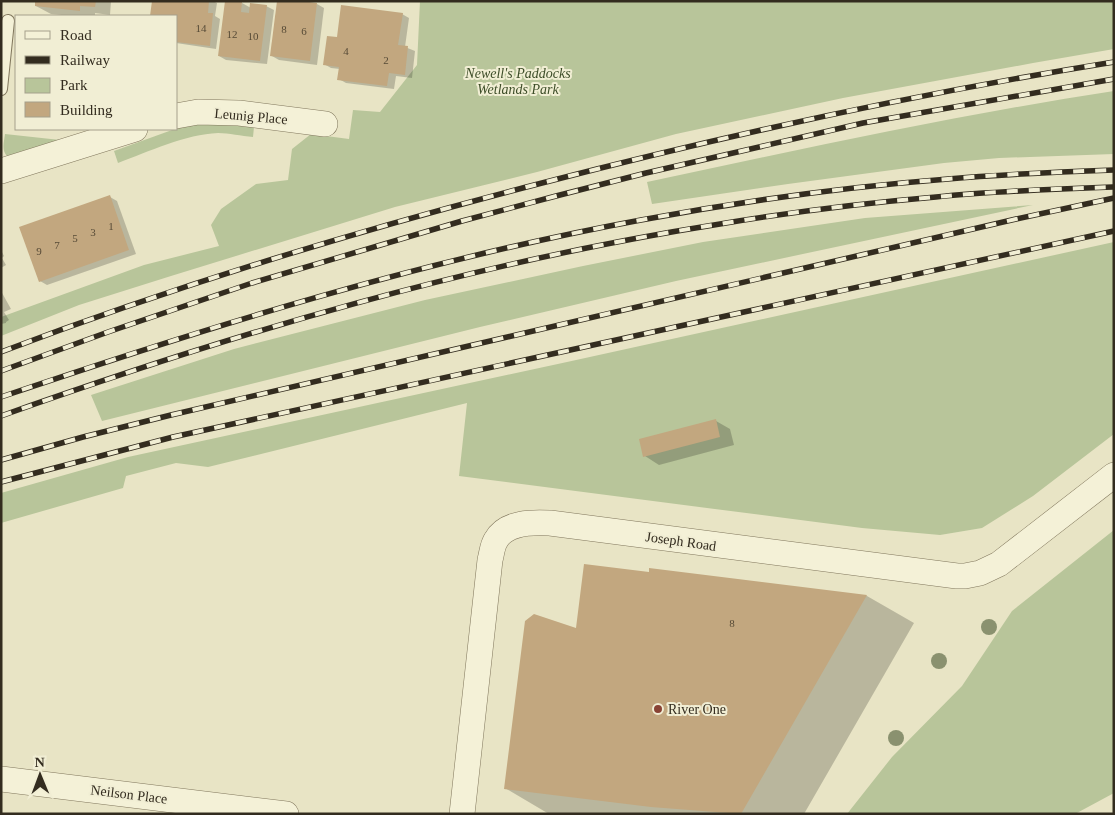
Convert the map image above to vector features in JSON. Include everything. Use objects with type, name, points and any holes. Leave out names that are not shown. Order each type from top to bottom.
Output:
[{"type":"street","name":"Leunig Place","points":[[178,116],[198,112],[239,113],[325,124]]},
{"type":"street","points":[[2,170],[132,130]]},
{"type":"street","name":"Joseph Road","points":[[462,814],[490,560],[495,541],[510,528],[528,523],[550,523],[890,568],[965,576],[980,573],[1000,564],[1114,475]]},
{"type":"street","name":"Neilson Place","points":[[1,779],[286,814]]},
{"type":"lane","points":[[1,89],[8,21]]},
{"type":"green space","name":"Newell's Paddocks Wetlands Park","points":[[420,1],[1114,1],[1114,49],[843,98],[676,134],[537,172],[395,207],[79,305],[1,336],[1,317],[144,265],[219,246],[211,225],[221,209],[256,184],[288,180],[292,149],[311,134],[349,139],[353,110],[380,112],[417,65]]},
{"type":"green space","points":[[1114,91],[1114,154],[999,158],[944,163],[652,204],[647,182],[938,122]]},
{"type":"green space","points":[[199,122],[254,127],[253,137],[222,133],[206,134],[167,144],[118,163],[114,151],[172,130],[178,130],[178,128]]},
{"type":"green space","points":[[5,134],[60,140],[8,157],[4,149]]},
{"type":"green space","points":[[1033,205],[676,281],[480,327],[102,421],[91,395],[234,349],[425,300],[583,266],[703,242],[865,218]]},
{"type":"green space","points":[[1114,242],[1114,434],[1033,496],[982,528],[940,535],[862,528],[459,476],[467,403],[208,467],[176,463],[126,476],[123,488],[1,523],[1,493],[128,457]]},
{"type":"green space","points":[[1114,530],[1114,793],[1075,814],[847,814],[892,757],[962,686],[1012,611]]},
{"type":"building","points":[[35,1],[96,1],[95,7],[80,6],[80,11],[35,6]]},
{"type":"building","points":[[152,1],[209,1],[208,13],[213,13],[210,46],[178,42],[178,15],[150,15]]},
{"type":"building","points":[[225,1],[242,2],[241,12],[249,13],[250,3],[267,5],[260,61],[218,56]]},
{"type":"building","points":[[277,1],[317,3],[310,61],[270,56]]},
{"type":"building","points":[[341,5],[403,13],[398,45],[408,46],[405,75],[389,73],[387,86],[337,80],[339,67],[323,65],[327,36],[337,37]]},
{"type":"building","points":[[110,195],[129,250],[39,282],[19,227]]},
{"type":"building","points":[[716,419],[720,437],[643,457],[639,439]]},
{"type":"building","name":"River One","points":[[584,564],[649,572],[649,568],[867,595],[741,814],[651,807],[504,789],[525,621],[534,614],[576,628]]},
{"type":"railway","points":[[1,352],[134,304],[269,260],[337,239],[542,183],[755,131],[970,87],[1114,62]]},
{"type":"railway","points":[[1,371],[252,283],[462,221],[556,196],[646,173],[863,123],[1114,79]]},
{"type":"railway","points":[[1,397],[238,320],[398,275],[560,236],[641,220],[832,190],[969,177],[1114,170]]},
{"type":"railway","points":[[1,416],[177,356],[267,329],[356,303],[537,258],[629,240],[828,208],[980,193],[1114,187]]},
{"type":"railway","points":[[1,460],[171,415],[1016,219],[1114,198]]},
{"type":"railway","points":[[1,482],[173,437],[1114,231]]},
{"type":"place","name":"River One","points":[[658,709]]}]
